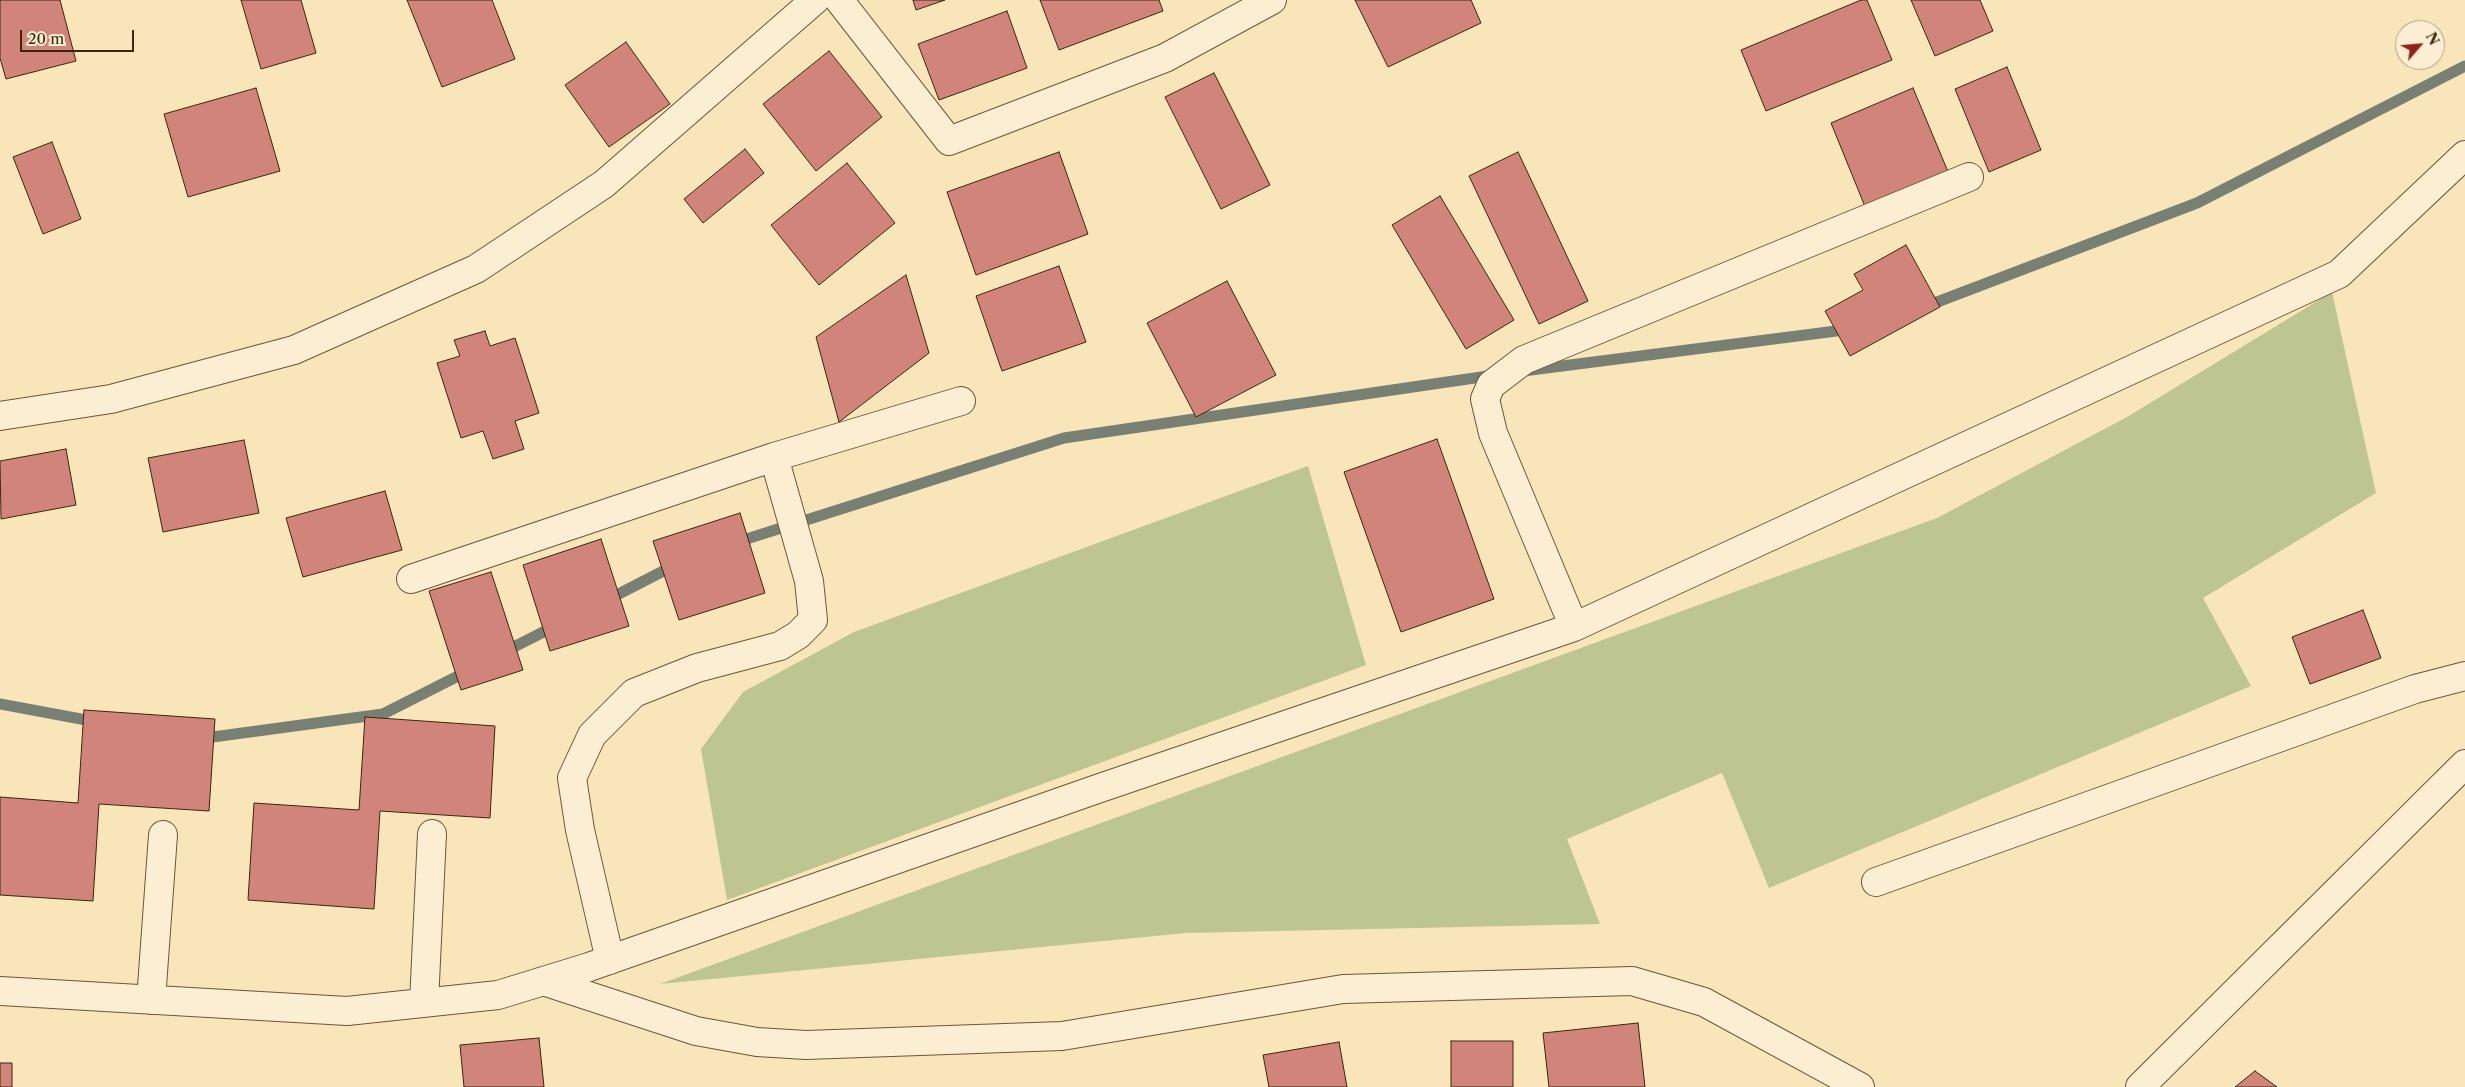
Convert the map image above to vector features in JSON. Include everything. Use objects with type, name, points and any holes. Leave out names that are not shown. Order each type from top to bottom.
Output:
[{"type":"street","points":[[0,416],[111,399],[294,350],[476,269],[604,184],[815,0]]},
{"type":"street","points":[[840,0],[949,141],[1165,58],[1272,0]]},
{"type":"street","points":[[0,991],[347,1012],[498,995],[610,960],[1100,788],[1574,627],[2339,274],[2465,155]]},
{"type":"street","points":[[1574,627],[1493,433],[1485,399],[1491,385],[1524,360],[1970,178]]},
{"type":"street","points":[[411,579],[774,457],[961,401]]},
{"type":"street","points":[[610,960],[580,830],[572,778],[592,735],[634,693],[697,668],[780,646],[798,635],[813,620],[809,581],[774,457]]},
{"type":"street","points":[[1876,882],[2415,689],[2465,676]]},
{"type":"street","points":[[2140,1087],[2465,764]]},
{"type":"street","points":[[424,1003],[432,834]]},
{"type":"street","points":[[151,1000],[163,835]]},
{"type":"street","points":[[543,981],[696,1031],[757,1042],[806,1045],[1062,1036],[1343,988],[1632,982],[1704,1002],[1860,1087]]},
{"type":"green space","points":[[2332,292],[2376,493],[2203,598],[2251,686],[1769,888],[1722,773],[1567,839],[1600,924],[1186,933],[660,984],[1937,518],[2127,417]]},
{"type":"green space","points":[[1308,466],[1366,665],[727,900],[701,749],[743,692],[854,632]]},
{"type":"building","points":[[0,0],[60,0],[76,61],[6,79],[0,58]]},
{"type":"building","points":[[241,0],[301,0],[316,53],[261,69]]},
{"type":"building","points":[[407,0],[492,0],[515,59],[442,87]]},
{"type":"building","points":[[913,0],[945,0],[916,10]]},
{"type":"building","points":[[1040,0],[1159,0],[1163,11],[1059,50]]},
{"type":"building","points":[[1355,0],[1471,0],[1481,23],[1388,67]]},
{"type":"building","points":[[1861,0],[1867,0],[1892,60],[1766,111],[1741,50]]},
{"type":"building","points":[[1911,0],[1980,0],[1993,31],[1935,56]]},
{"type":"building","points":[[1007,11],[1027,68],[939,100],[918,44]]},
{"type":"building","points":[[626,42],[670,104],[609,147],[565,85]]},
{"type":"building","points":[[829,51],[882,117],[816,171],[763,104]]},
{"type":"building","points":[[2007,67],[2041,150],[1989,172],[1955,89]]},
{"type":"building","points":[[1214,73],[1270,185],[1221,209],[1165,97]]},
{"type":"building","points":[[256,88],[280,171],[188,197],[164,114]]},
{"type":"building","points":[[1913,88],[1949,174],[1866,209],[1831,123]]},
{"type":"building","points":[[52,142],[81,219],[43,234],[13,157]]},
{"type":"building","points":[[745,149],[764,173],[703,223],[684,199]]},
{"type":"building","points":[[1059,152],[1088,234],[976,275],[947,192]]},
{"type":"building","points":[[1518,152],[1588,301],[1539,324],[1469,176]]},
{"type":"building","points":[[847,163],[895,223],[819,285],[771,225]]},
{"type":"building","points":[[1440,196],[1514,320],[1466,349],[1392,225]]},
{"type":"building","points":[[1906,245],[1940,307],[1850,356],[1825,311],[1863,290],[1854,274]]},
{"type":"building","points":[[1059,266],[1086,342],[1002,371],[976,296]]},
{"type":"building","points":[[906,275],[929,353],[839,422],[816,337]]},
{"type":"building","points":[[1227,281],[1276,375],[1196,417],[1147,323]]},
{"type":"building","points":[[485,331],[490,346],[515,338],[539,413],[515,421],[524,449],[493,459],[483,431],[461,438],[437,363],[460,356],[454,340]]},
{"type":"building","points":[[1437,439],[1494,599],[1401,632],[1344,472]]},
{"type":"building","points":[[244,440],[259,513],[163,532],[148,458]]},
{"type":"building","points":[[66,449],[76,505],[1,519],[0,461]]},
{"type":"building","points":[[385,491],[402,550],[303,577],[286,518]]},
{"type":"building","points":[[740,513],[765,593],[679,620],[653,541]]},
{"type":"building","points":[[601,539],[629,626],[550,651],[523,565]]},
{"type":"building","points":[[491,572],[523,670],[461,690],[429,591]]},
{"type":"building","points":[[2363,610],[2381,658],[2310,684],[2292,637]]},
{"type":"building","points":[[84,710],[215,719],[209,811],[99,804],[93,901],[0,895],[0,797],[78,803]]},
{"type":"building","points":[[365,717],[495,726],[490,818],[380,811],[374,909],[248,900],[254,803],[359,810]]},
{"type":"building","points":[[1638,1023],[1645,1087],[1549,1087],[1543,1033]]},
{"type":"building","points":[[539,1038],[544,1087],[464,1087],[460,1045]]},
{"type":"building","points":[[1451,1041],[1513,1041],[1513,1087],[1451,1087]]},
{"type":"building","points":[[1339,1042],[1347,1087],[1269,1087],[1263,1055]]},
{"type":"building","points":[[0,1063],[12,1063],[12,1087],[0,1087]]},
{"type":"building","points":[[2255,1071],[2277,1087],[2235,1087]]},
{"type":"waterway","points":[[1924,307],[2197,203],[2465,66]]},
{"type":"waterway","points":[[1523,371],[1852,329]]},
{"type":"waterway","points":[[734,543],[1064,438],[1495,375]]},
{"type":"waterway","points":[[607,600],[675,565]]},
{"type":"waterway","points":[[502,653],[557,625]]},
{"type":"waterway","points":[[198,739],[383,714],[470,670]]},
{"type":"waterway","points":[[0,704],[97,722]]}]
